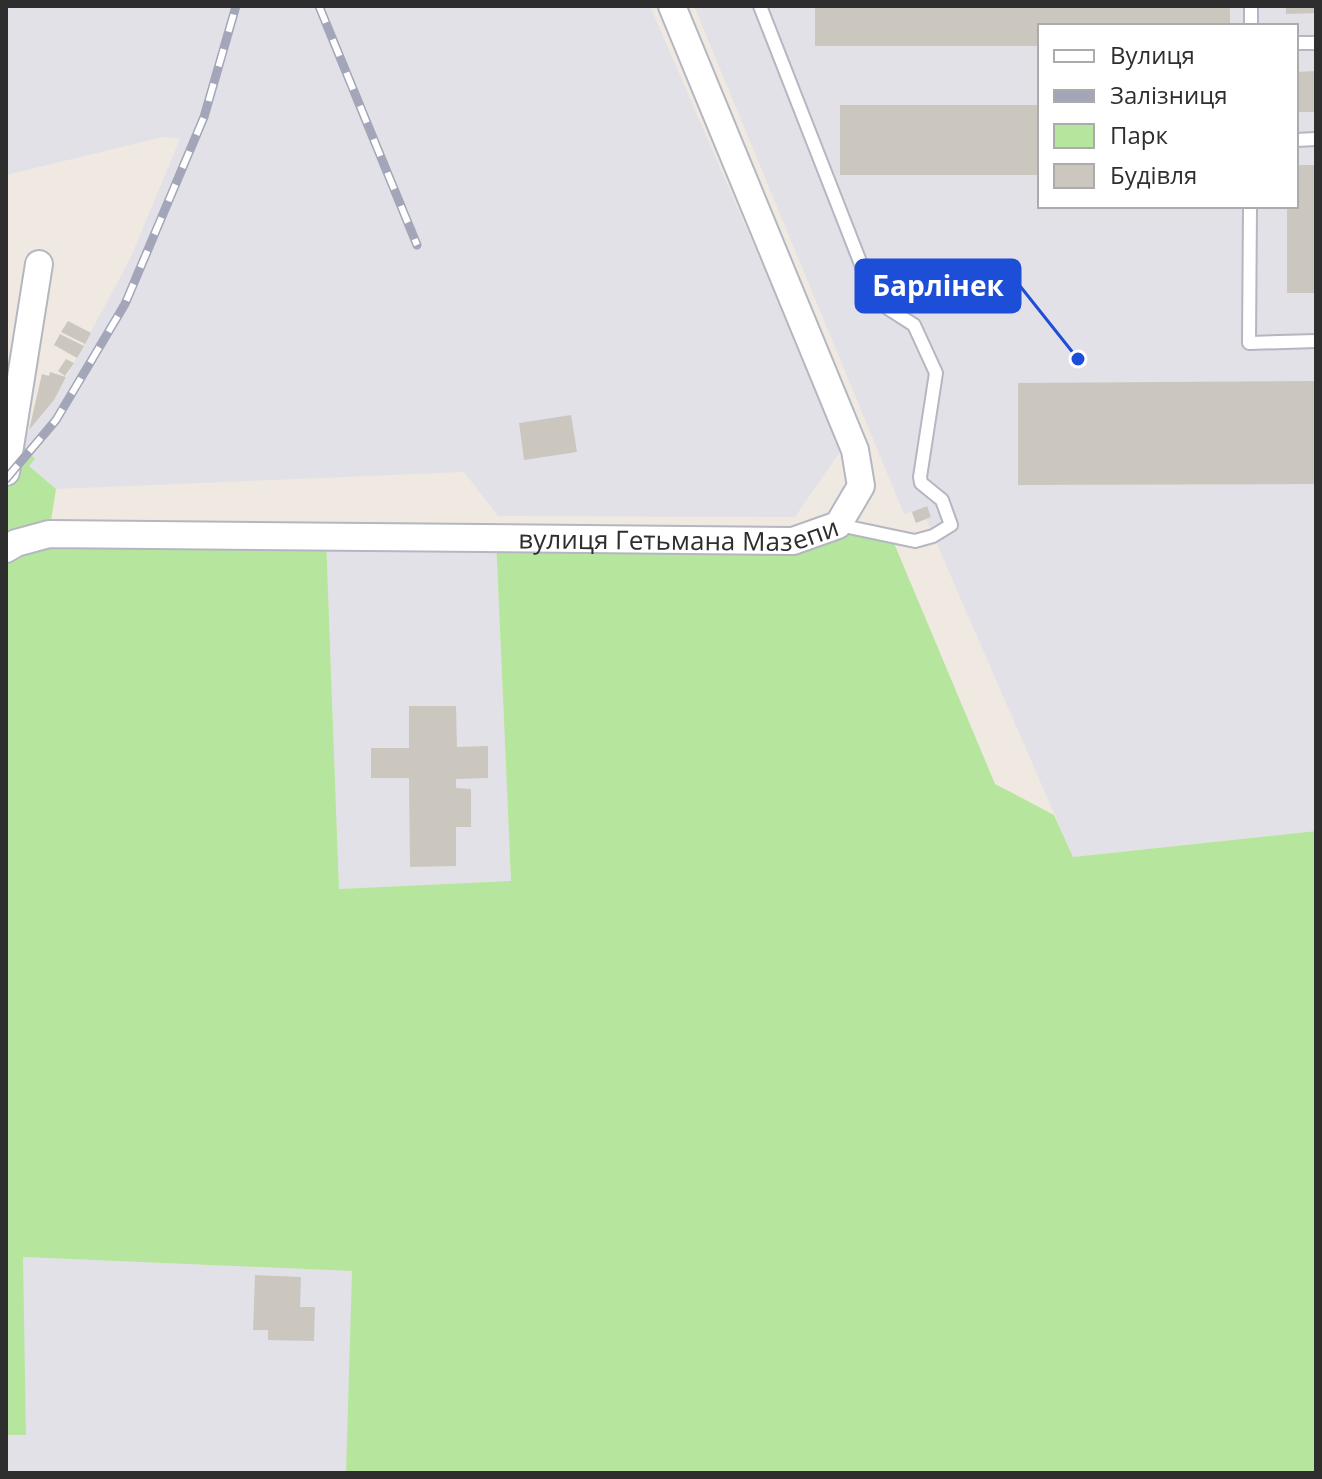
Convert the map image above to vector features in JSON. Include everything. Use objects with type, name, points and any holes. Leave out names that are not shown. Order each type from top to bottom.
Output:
[{"type":"street","name":"вулиця Гетьмана Мазепи","points":[[6,549],[49,534],[793,541],[838,525],[861,486],[855,450],[672,6]]},
{"type":"street","points":[[6,472],[39,264]]},
{"type":"lane","points":[[760,6],[875,300],[914,325],[936,373],[920,477],[921,483],[942,500],[951,525],[933,536],[915,541],[838,525]]},
{"type":"lane","points":[[1250,208],[1249,343],[1316,341]]},
{"type":"shaded area","points":[[6,6],[650,6],[842,449],[795,517],[498,516],[464,472],[56,489],[29,466],[22,443],[54,400],[130,259],[180,139],[163,137],[6,175]]},
{"type":"shaded area","points":[[694,6],[1316,6],[1316,831],[1073,857],[926,519],[916,523],[912,512],[904,514]]},
{"type":"shaded area","points":[[326,537],[496,538],[511,881],[339,889]]},
{"type":"shaded area","points":[[22,1257],[353,1271],[346,1473],[6,1473],[6,1435],[26,1434]]},
{"type":"green space","points":[[6,416],[29,424],[22,443],[35,459],[29,466],[56,489],[49,533],[326,537],[339,889],[511,881],[496,538],[793,541],[838,525],[891,536],[995,784],[1054,815],[1073,857],[1316,831],[1316,1473],[346,1473],[352,1271],[23,1257],[26,1435],[6,1435]]},
{"type":"building","points":[[815,6],[1230,6],[1230,24],[1038,24],[1038,46],[815,46]]},
{"type":"building","points":[[1286,6],[1316,6],[1316,13],[1286,14]]},
{"type":"building","points":[[1316,71],[1316,112],[1298,112],[1298,72]]},
{"type":"building","points":[[840,105],[1038,105],[1038,175],[840,175]]},
{"type":"building","points":[[1298,165],[1316,165],[1316,293],[1287,293],[1287,208],[1298,208]]},
{"type":"building","points":[[68,321],[91,333],[85,344],[61,332]]},
{"type":"building","points":[[60,334],[84,346],[77,358],[54,345]]},
{"type":"building","points":[[66,359],[74,363],[65,376],[58,371]]},
{"type":"building","points":[[50,372],[66,377],[54,400],[29,430],[42,374],[49,376]]},
{"type":"building","points":[[1316,381],[1316,484],[1018,485],[1018,383]]},
{"type":"building","points":[[571,415],[577,452],[524,460],[519,423]]},
{"type":"building","points":[[927,506],[931,517],[916,523],[912,512]]},
{"type":"building","points":[[409,706],[456,706],[457,747],[488,746],[488,778],[456,779],[456,788],[471,789],[471,827],[456,827],[456,866],[410,867],[409,778],[371,778],[371,748],[409,748]]},
{"type":"building","points":[[255,1275],[301,1277],[300,1307],[315,1307],[314,1341],[268,1340],[268,1330],[253,1330]]},
{"type":"railway","points":[[6,479],[56,420],[125,304],[204,117],[236,6]]},
{"type":"railway","points":[[319,6],[417,245]]},
{"type":"place","name":"Барлінек","points":[[1078,359]]}]
